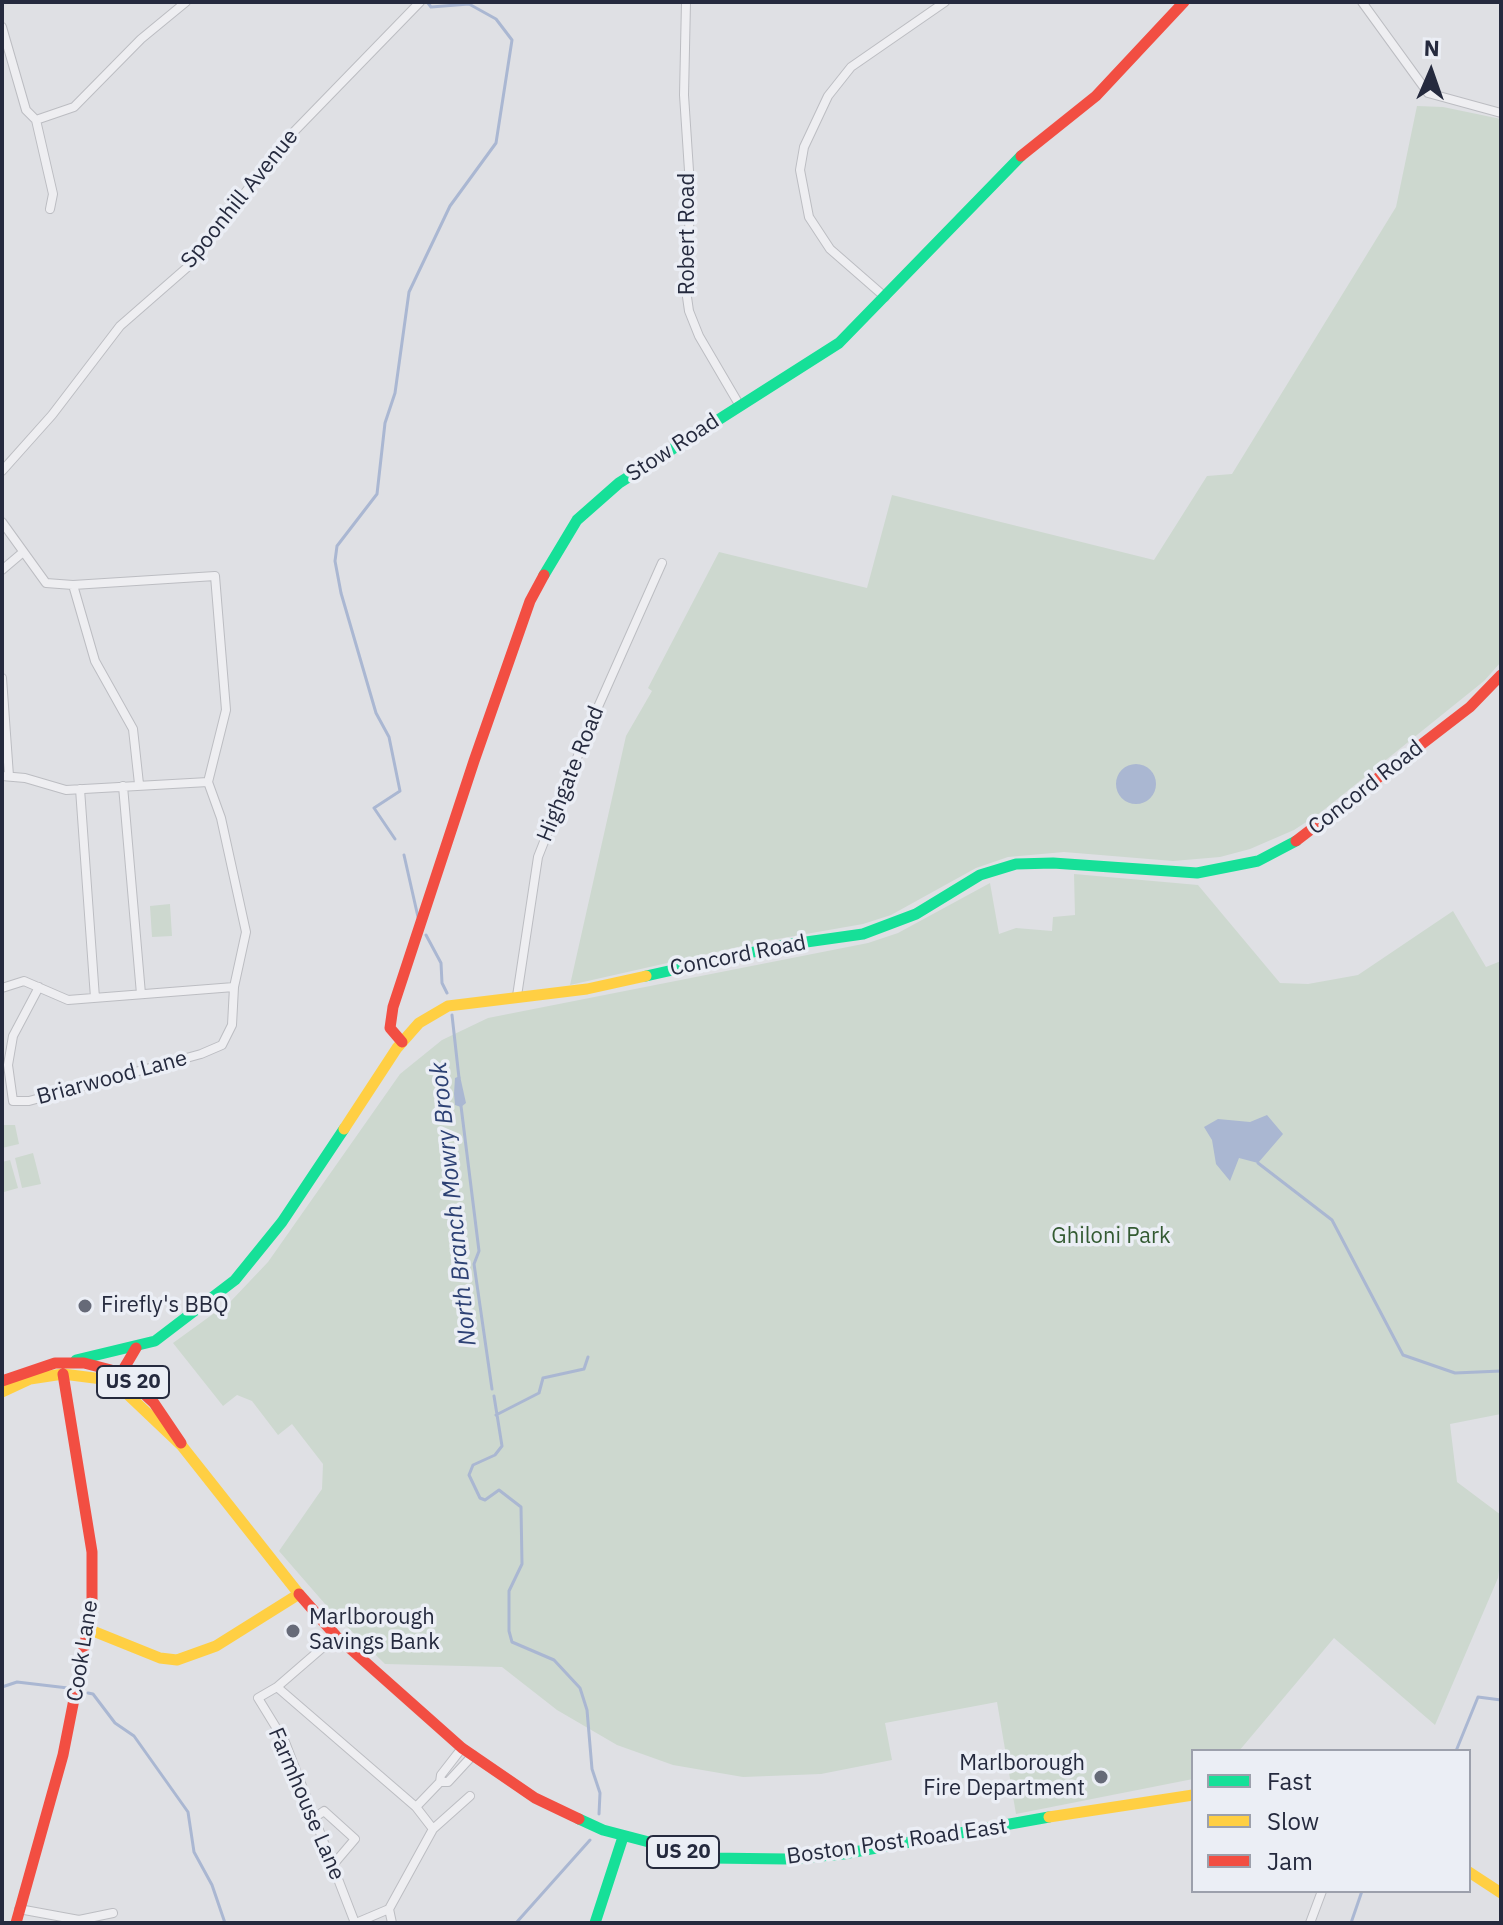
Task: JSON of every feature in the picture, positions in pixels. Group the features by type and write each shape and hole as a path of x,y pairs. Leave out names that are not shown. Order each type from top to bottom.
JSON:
{"main road":[{"name":"Stow Road","path":"402,1042 390,1028 393,1007 523,618 546,567 577,520 597,500 824,355 885,297 1007,167 1096,96 1184,2"},
{"name":"Concord Road","path":"55,1363 136,1348 176,1327 221,1293 249,1265 282,1222 402,1042 419,1023 448,1006 587,989 785,945 863,934 916,914 980,875 1016,864 1053,863 1197,873 1258,861 1308,835 1470,707 1501,675"},
{"path":"111,1376 136,1348"},
{"path":"111,1376 120,1352"},
{"name":"Boston Post Road East","path":"55,1363 84,1363 111,1376 138,1401 182,1446 336,1636 462,1748 551,1807 623,1837 710,1858 806,1858 880,1849 1121,1804 1191,1795"},
{"name":"US 20","path":"2,1381 55,1363"},
{"name":"US 20","path":"2,1392 30,1379 63,1374 111,1376"},
{"name":"Cook Lane","path":"16,1923 61,1765 93,1605 92,1552 63,1374"},
{"path":"88,1629 160,1658 177,1660 216,1646 299,1594"},
{"path":"595,1923 623,1837"},
{"path":"1471,1873 1501,1893"}],"street":[{"path":"36,120 74,107 141,39 186,2"},
{"name":"Spoonhill Avenue","path":"2,471 52,415 120,326 191,264 282,144 420,2"},
{"name":"Robert Road","path":"686,2 684,95 691,201 685,251 686,292 699,336 740,406"},
{"path":"885,297 830,249 809,217 800,170 804,147 828,96 851,67 945,2"},
{"path":"1362,2 1428,93 1501,113"},
{"path":"2,27 26,110 36,120 53,194 50,209"},
{"path":"2,522 46,583 73,585 215,576 226,710 208,782 80,789 4,777 2,678"},
{"path":"2,570 22,553"},
{"name":"Highgate Road","path":"517,996 538,857 590,725 662,563"},
{"path":"73,585 95,661 133,729 139,784"},
{"name":"Briarwood Lane","path":"39,987 13,1036 8,1065 13,1101 29,1101 201,1054 222,1045 232,1025 234,987 246,932 221,818 208,782"},
{"path":"123,786 141,994"},
{"path":"80,789 95,998"},
{"path":"2,988 24,981 68,1000 234,987"},
{"path":"277,1687 336,1636"},
{"name":"Farmhouse Lane","path":"356,1923 285,1742 258,1698 277,1687 416,1807 433,1829"},
{"path":"416,1807 440,1782 441,1775 462,1748"},
{"path":"440,1782 448,1782 473,1755"},
{"path":"356,1923 389,1909 433,1829 470,1796"},
{"path":"314,1818 324,1811 355,1839 332,1866"},
{"path":"1310,1923 1321,1893"},
{"path":"19,1909 79,1920 113,1913"},
{"path":"389,1909 392,1923"}],"green space":[{"path":"1417,106 1443,107 1501,119 1501,662 1484,681 1320,813 1294,830 1250,849 1220,857 1173,861 1064,852 1008,857 976,868 891,915 863,924 760,942 570,985 626,736 652,691 648,688 719,552 867,588 892,495 1154,560 1207,476 1232,474 1396,207"},
{"name":"Ghiloni Park","path":"1074,874 1198,885 1280,983 1308,984 1358,975 1453,911 1486,967 1501,961 1501,1414 1450,1424 1457,1482 1501,1515 1501,1553 1498,1578 1435,1725 1334,1638 1241,1749 1191,1749 1191,1779 1016,1814 997,1702 885,1723 892,1760 821,1774 743,1777 673,1765 617,1745 557,1710 502,1667 385,1664 332,1612 279,1551 322,1489 323,1464 292,1424 278,1435 252,1401 237,1395 223,1406 173,1343 231,1301 268,1262 400,1074 442,1040 488,1018 868,943 898,933 990,883 999,934 1016,928 1052,931 1053,917 1075,915"},
{"path":"170,904 172,936 152,937 150,906"},
{"path":"2,1125 15,1125 19,1144 2,1148"},
{"path":"33,1153 41,1184 22,1188 15,1158"},
{"path":"10,1160 18,1188 4,1192 2,1162"}],"water":[{"path":"1136,764 1150,770 1156,784 1150,798 1136,804 1122,798 1116,784 1122,770"},
{"path":"460,1076 466,1103 461,1107 455,1105 454,1094 455,1078"},
{"path":"1267,1115 1283,1134 1258,1163 1239,1158 1230,1181 1216,1164 1212,1140 1204,1127 1218,1119 1250,1122"}],"waterway":[{"name":"North Branch Mowry Brook","path":"395,839 374,808 400,791 389,737 376,713 341,593 335,561 337,546 377,494 385,423 395,393 409,292 450,206 496,143 512,40 496,19 469,4 431,7 428,3"},
{"name":"North Branch Mowry Brook","path":"404,855 418,917"},
{"name":"North Branch Mowry Brook","path":"426,935 441,963 442,983 447,993"},
{"name":"North Branch Mowry Brook","path":"452,1015 459,1078"},
{"name":"North Branch Mowry Brook","path":"461,1106 479,1251 474,1264 492,1389"},
{"path":"1258,1163 1332,1220 1403,1355 1455,1373 1501,1371"},
{"path":"496,1415 539,1393 543,1378 584,1369 588,1357"},
{"name":"North Branch Mowry Brook","path":"494,1396 502,1446 495,1455 473,1465 469,1475 480,1498 485,1500 499,1490 521,1507 522,1564 509,1591 509,1631 512,1642 554,1660 580,1688 587,1710 592,1769 600,1793 599,1814"},
{"path":"2,1687 17,1682 68,1688"},
{"path":"88,1693 93,1694 115,1723 134,1736 188,1812 194,1852 212,1885 225,1923"},
{"path":"1457,1749 1478,1697 1501,1700"},
{"name":"North Branch Mowry Brook","path":"516,1923 590,1840"},
{"path":"1351,1923 1361,1893"}],"traffic: fast":[{"path":"544,575 577,520 619,483 839,343 1021,156"},
{"path":"646,976 785,945 863,934 916,914 980,875 1016,864 1053,863 1197,873 1258,861 1296,841"},
{"path":"76,1360 155,1341 235,1280 282,1222 344,1129"},
{"path":"579,1819 603,1830 710,1858 787,1859 843,1854 1049,1817"},
{"path":"595,1923 623,1837"}],"traffic: slow":[{"path":"344,1129 397,1048 419,1023 448,1006 587,989 646,976"},
{"path":"2,1392 30,1379 63,1374 102,1379 123,1390 182,1446 299,1594"},
{"path":"88,1629 160,1658 177,1660 216,1646 299,1594"},
{"path":"1049,1817 1191,1795"},
{"path":"1471,1873 1501,1893"}],"traffic: jam":[{"path":"1021,156 1096,96 1184,2"},
{"path":"402,1042 390,1028 393,1007 474,761 530,601 544,575"},
{"path":"1296,841 1470,707 1501,675"},
{"path":"110,1376 123,1370 136,1348"},
{"path":"2,1381 55,1363 84,1363 111,1370 126,1377 154,1403 181,1443"},
{"path":"16,1923 63,1755 92,1608 92,1552 63,1374"},
{"path":"299,1594 336,1636"},
{"path":"336,1636 462,1748 535,1798 579,1819"}],"place":[{"name":"Firefly's BBQ","path":"85,1306"},
{"name":"Marlborough Savings Bank","path":"293,1631"},
{"name":"Marlborough Fire Department","path":"1101,1777"}]}
